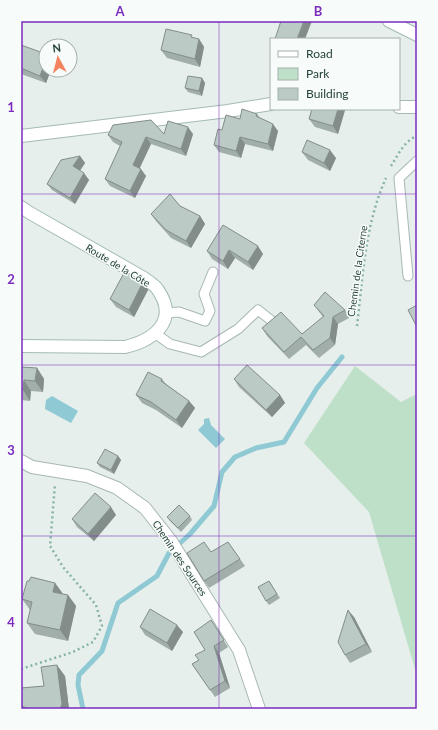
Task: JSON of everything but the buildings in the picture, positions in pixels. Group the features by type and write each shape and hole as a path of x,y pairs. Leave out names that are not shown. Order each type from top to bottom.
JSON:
{"street":[{"path":"389,21 417,35"},
{"path":"21,136 270,104"},
{"path":"400,107 417,107"},
{"name":"Route de la Côte","path":"21,206 30,213 144,278 158,289 164,303 165,313"},
{"path":"21,346 125,347 140,343 156,334 163,323 165,313"},
{"name":"Chemin des Sources","path":"21,461 32,467 87,476 118,488 145,508 171,541 239,650 259,709"}],"lane":[{"path":"408,276 399,178 417,161"},
{"path":"165,313 178,312 205,321 210,310 204,294 213,272"},
{"path":"156,334 170,344 202,352 238,329 258,310 272,321"}],"path":[{"path":"390,168 401,148 412,138 417,136"},
{"name":"Chemin de la Citerne","path":"357,326 367,240 377,198 388,174"},
{"path":"21,669 73,652 93,642 102,626 96,605 63,566 50,546 57,470"}],"green space":[{"path":"355,366 401,402 417,394 417,676 369,512 304,443"}],"water":[{"path":"52,396 78,411 71,423 45,409 46,400"},
{"path":"209,418 211,425 225,439 216,448 198,430 204,424 204,419"}],"waterway":[{"path":"83,709 78,685 79,675 102,651 118,603 157,576 169,553 190,534 214,506 222,472 235,457 256,448 284,442 317,388 342,357"}]}
